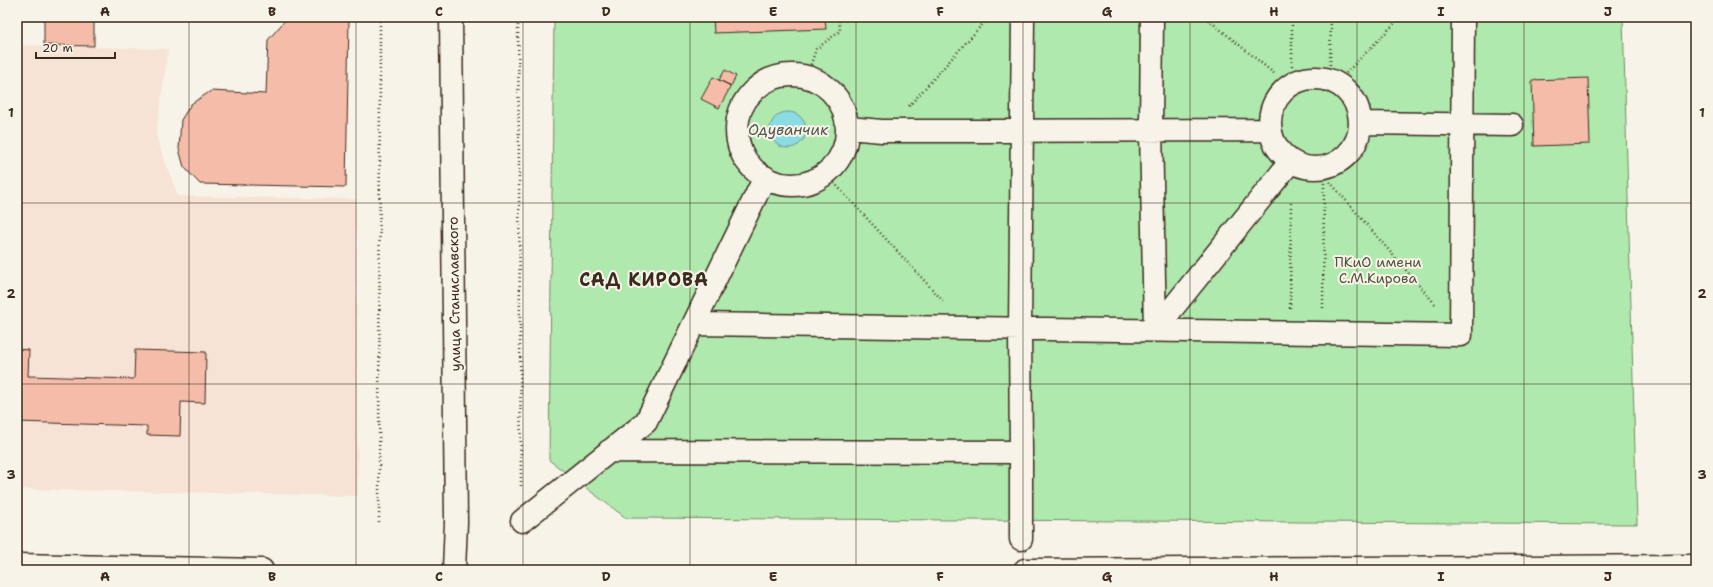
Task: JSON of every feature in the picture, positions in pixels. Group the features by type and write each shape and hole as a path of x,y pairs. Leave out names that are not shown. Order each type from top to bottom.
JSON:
{"street":[{"name":"улица Станиславского","path":"451,17 456,522 454,570"},
{"path":"1021,539 1020,329 1023,17"},
{"path":"1152,17 1151,129 1155,330"},
{"path":"695,324 1462,335 1463,17"},
{"path":"790,74 807,76 823,83 836,96 845,111 848,128 846,146 838,162 826,174 810,182 793,185 775,183 758,174 745,159 738,141 737,122 743,104 755,88 771,78 790,74"},
{"path":"1155,330 1291,170 1296,164 1310,168 1327,177 1340,161 1351,151 1358,138 1361,123 1358,108 1351,95 1336,76 1287,78 1271,115 1270,130 1275,144 1284,156 1291,170"},
{"path":"1361,123 1512,125"},
{"path":"848,128 887,130 1270,130"},
{"path":"522,521 646,422 695,324 764,177"},
{"path":"609,452 1021,452"},
{"path":"17,565 262,570"},
{"path":"1025,570 1495,569 1696,566"}],"path":[{"path":"379,522 380,17"},
{"path":"518,17 522,521"},
{"path":"807,76 816,48 840,31 839,17"},
{"path":"887,130 989,17"},
{"path":"1205,17 1287,78"},
{"path":"1287,78 1292,17"},
{"path":"1331,17 1336,76"},
{"path":"1336,76 1401,17"},
{"path":"1290,332 1291,170"},
{"path":"826,174 968,327"},
{"path":"1323,333 1327,177"},
{"path":"1327,177 1462,335"}],"shaded area":[{"path":"17,45 168,49 156,136 178,196 356,199 358,496 17,489"}],"green space":[{"name":"ПКиО имени С.М.Кирова","path":"554,17 1623,17 1637,524 626,518 549,460"}],"water":[{"name":"Одуванчик","path":"788,112 798,115 803,120 806,130 803,140 798,145 788,148 778,145 773,140 770,130 773,120 778,115"}],"building":[{"path":"44,17 94,17 94,46 44,45"},
{"path":"288,17 349,17 346,187 200,184 184,167 179,149 181,120 191,104 211,91 266,94 268,40"},
{"path":"713,17 825,17 826,29 714,33"},
{"path":"725,70 736,76 731,86 719,80"},
{"path":"713,77 731,86 719,108 701,99"},
{"path":"1588,78 1590,144 1534,146 1532,80"},
{"path":"17,349 29,350 28,376 134,379 135,350 206,352 205,403 181,402 180,436 147,435 147,426 17,422"}],"district":[{"name":"САД КИРОВА","path":"644,280"}]}
